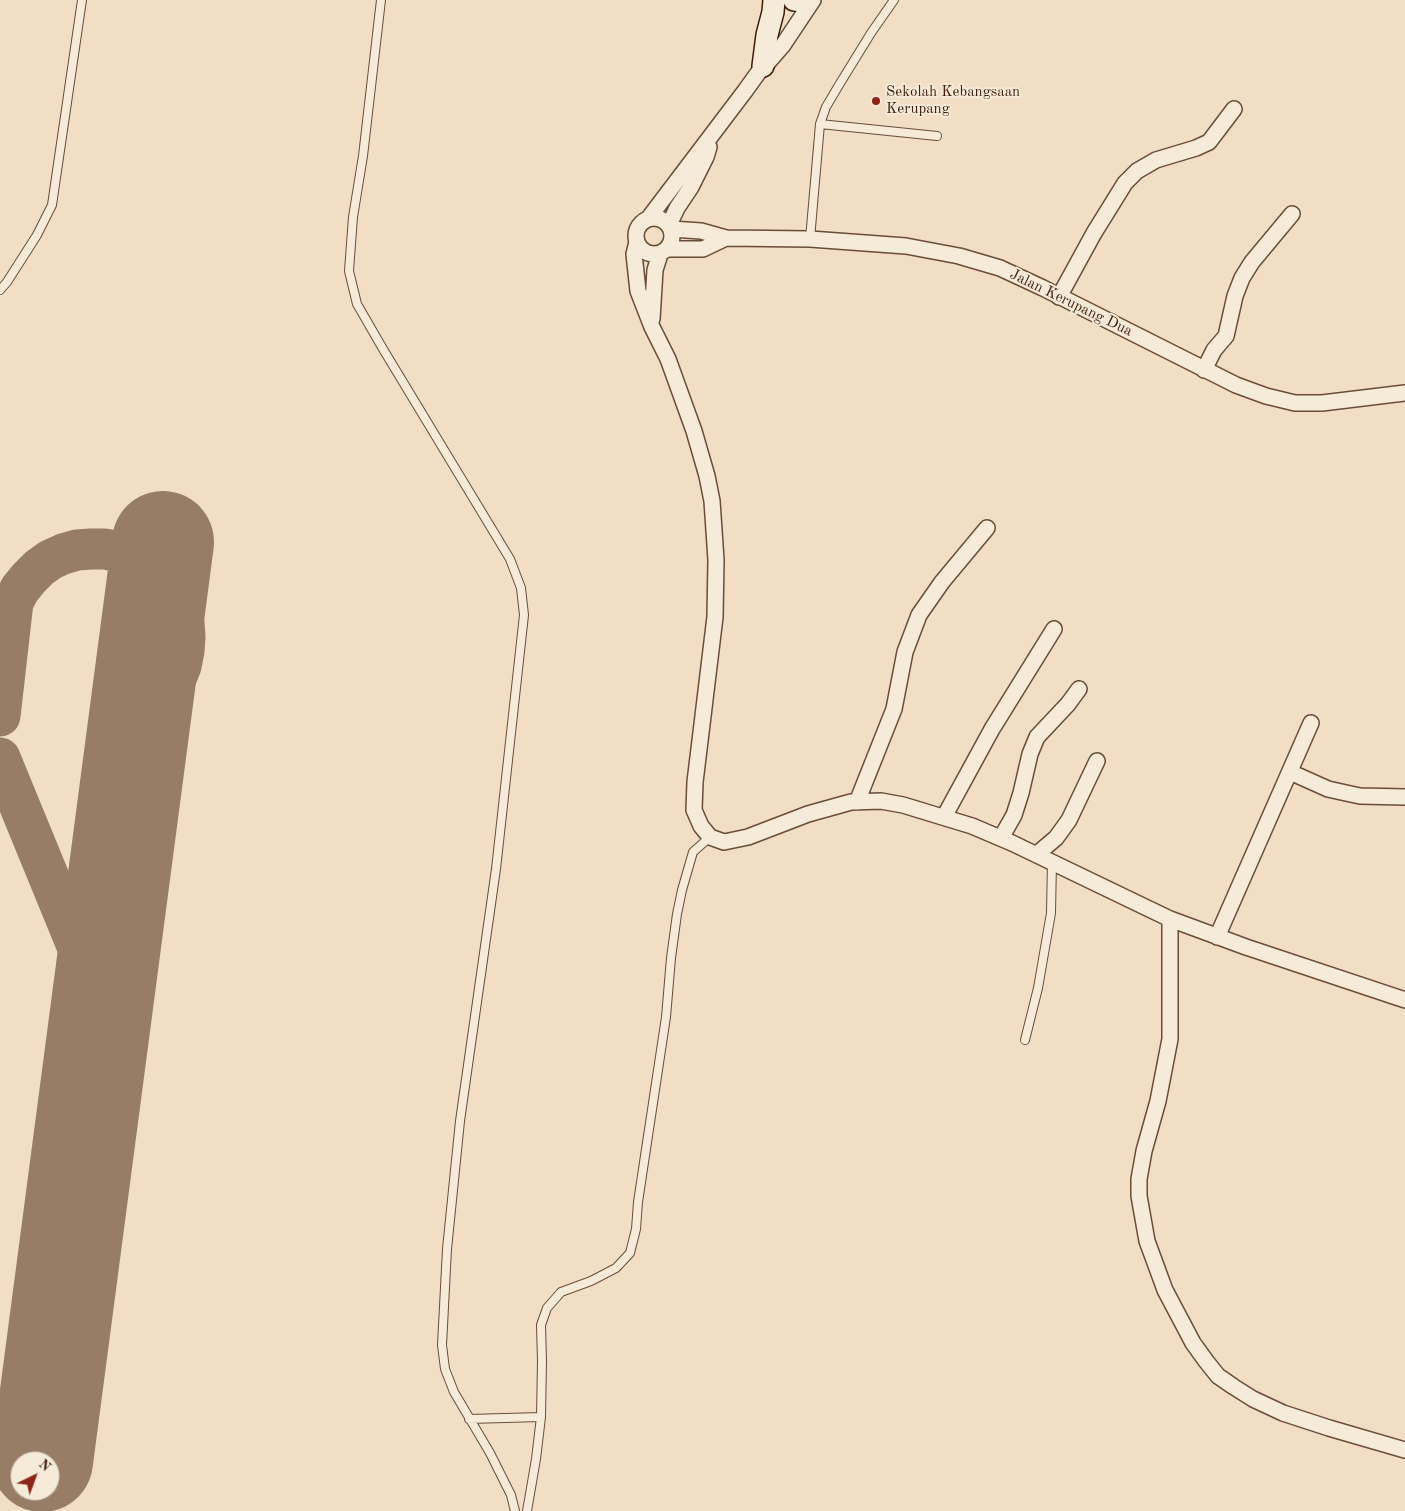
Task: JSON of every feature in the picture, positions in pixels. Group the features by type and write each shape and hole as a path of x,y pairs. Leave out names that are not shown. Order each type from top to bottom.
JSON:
{"main road":[{"path":"759,72 774,0"},
{"path":"794,0 806,0"}],"street":[{"path":"759,72 781,23 782,0"},
{"path":"813,0 784,45 759,72 637,231 634,254 638,291 652,327 668,359 694,431 712,501 716,560 715,617 695,782 694,810 700,826 710,837 724,842 748,837 808,814 857,802 881,801 903,805 944,817 1001,838 1170,919 1405,1000"},
{"path":"1059,297 1094,233 1125,182 1137,171 1156,160 1196,148 1209,142 1234,109"},
{"path":"670,227 706,157 714,131"},
{"path":"1204,370 1214,350 1226,336 1235,296 1242,278 1252,262 1292,214"},
{"path":"648,219 660,219 670,227 673,238 654,270 652,327"},
{"name":"Jalan Kerupang Dua","path":"670,227 701,231 726,238 810,239 906,246 959,256 1000,268 1236,386 1266,396 1295,403 1322,403 1405,392"},
{"name":"Jalan Kerupang Dua","path":"664,251 703,249 726,238"},
{"path":"637,242 645,252 651,254 664,251"},
{"path":"857,802 894,709 905,652 919,615 942,582 986,528"},
{"path":"944,817 992,730 1054,629"},
{"path":"1001,838 1014,815 1030,754 1037,737 1068,704 1079,689"},
{"path":"1218,937 1311,723"},
{"path":"1037,854 1056,838 1069,820 1097,761"},
{"path":"1290,772 1328,789 1346,793 1360,796 1405,797"},
{"path":"1170,919 1170,1039 1139,1179 1147,1241 1165,1290 1206,1361 1218,1376 1234,1387 1252,1399 1283,1413 1405,1450"}],"lane":[{"path":"0,290 37,235 52,204 82,0"},
{"path":"381,0 363,156 353,217 349,270 357,304 510,559 520,588 524,615 496,869 460,1121 447,1249 442,1345 445,1369 454,1392 490,1453 511,1495 515,1511"},
{"path":"810,239 820,124 826,107 839,85 894,0"},
{"path":"820,124 937,136"},
{"path":"527,1511 541,1417 541,1325 547,1308 561,1292 616,1268 630,1252 636,1229 638,1202 666,1017 677,914 693,852 710,837"},
{"path":"1025,1040 1038,988 1051,913 1052,862"},
{"path":"469,1419 541,1417"}],"taxiway":[{"path":"0,716 13,602 20,589 39,568 63,554 91,549 119,552 133,557 157,573 174,596 184,623 185,637 181,666 167,694 143,721 138,734 136,756"},
{"path":"0,758 89,975 100,1027"}],"runway":[{"path":"43,1451 163,542"}],"place":[{"name":"Sekolah Kebangsaan Kerupang","path":"876,101"}]}
